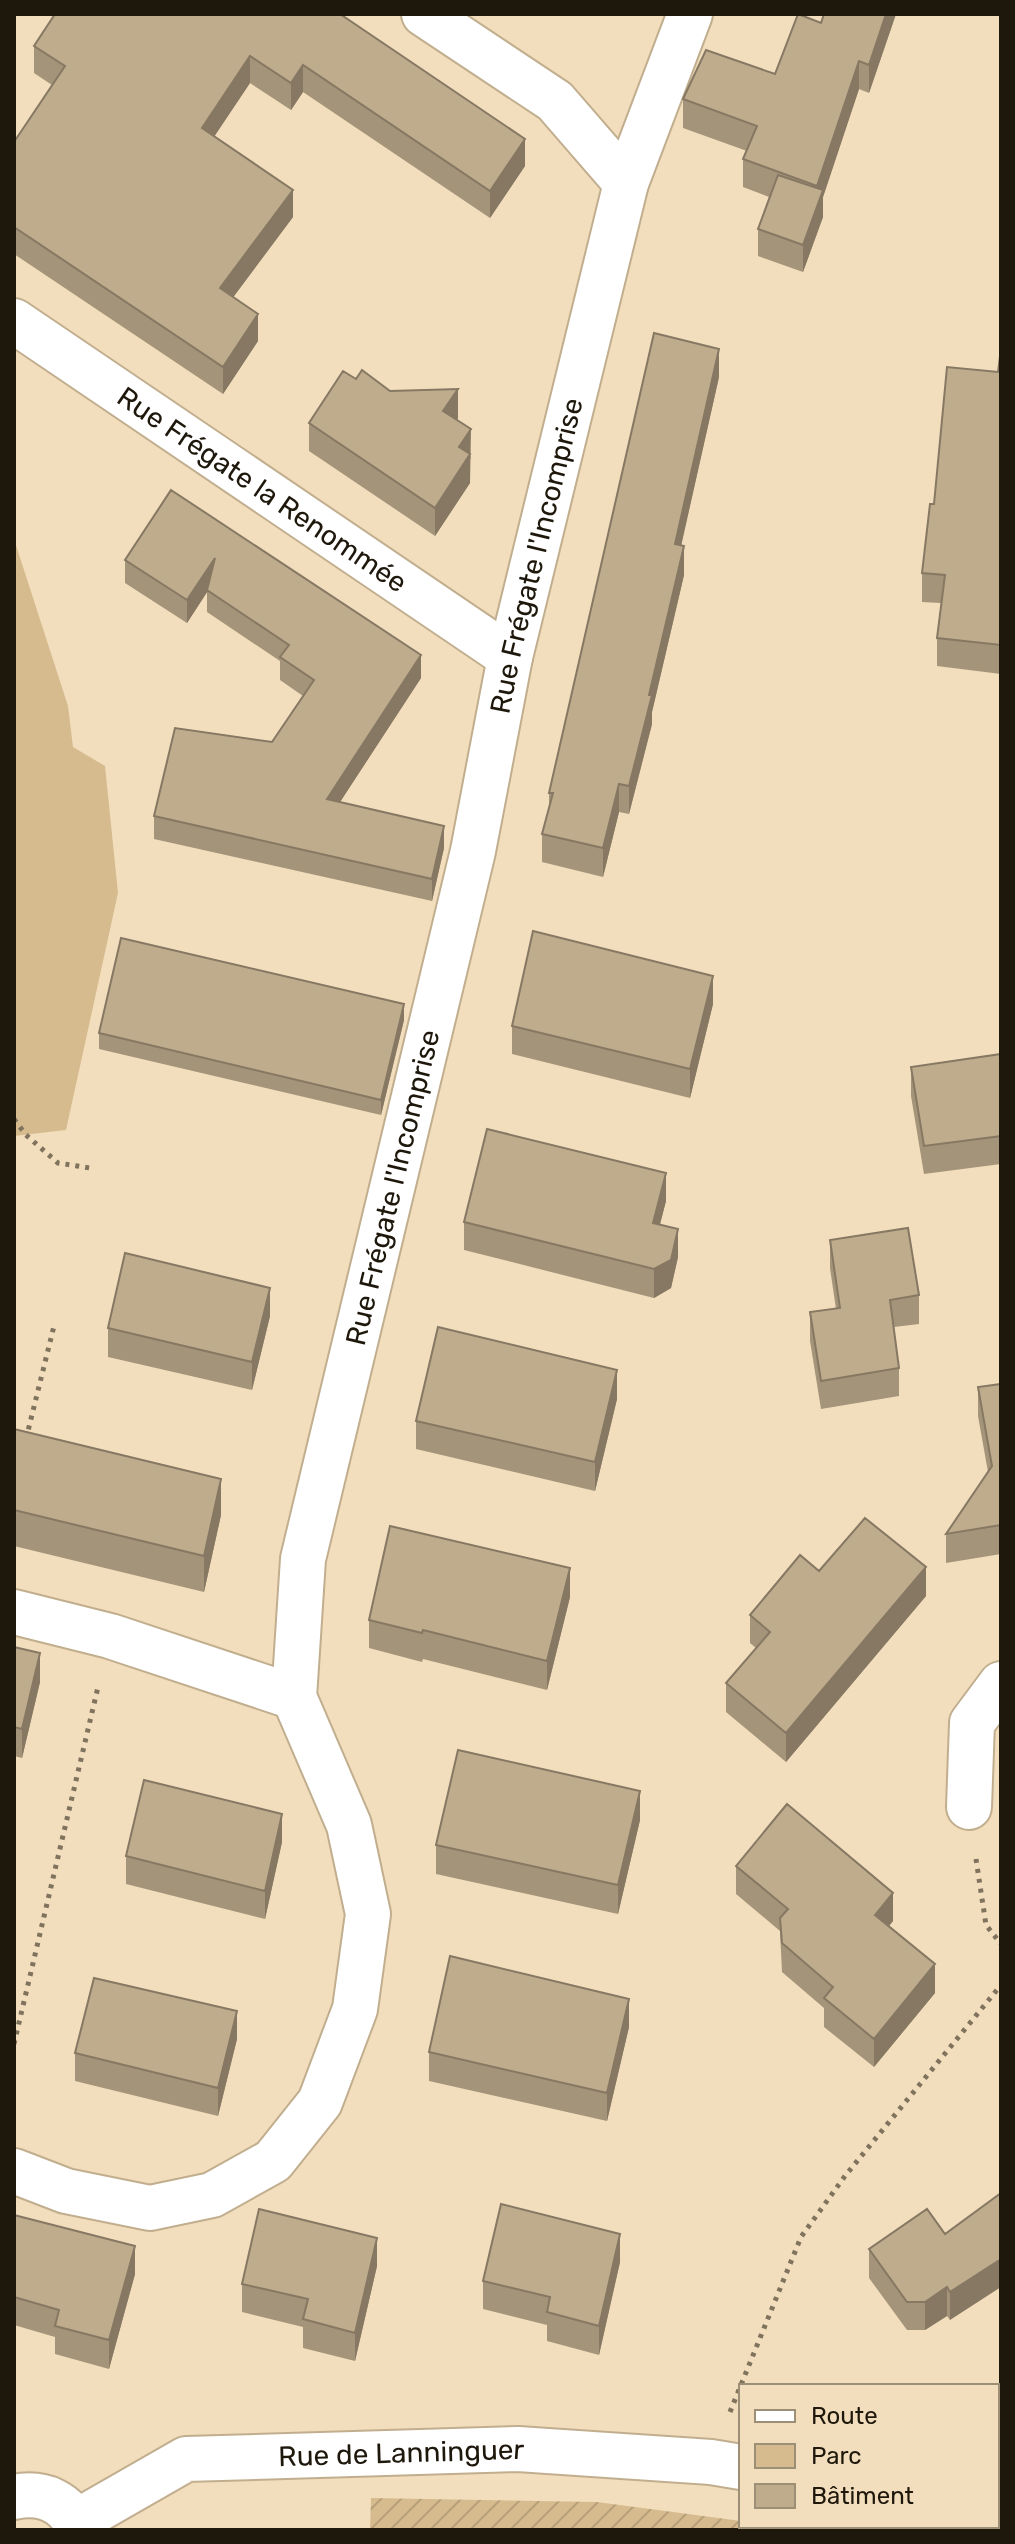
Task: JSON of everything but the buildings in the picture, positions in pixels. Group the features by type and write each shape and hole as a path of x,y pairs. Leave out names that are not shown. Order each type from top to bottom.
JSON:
{"street":[{"path":"424,14 555,101 626,183"},
{"name":"Rue Frégate l'Incomprise","path":"14,2171 66,2191 150,2208 212,2195 273,2161 320,2102 355,2009 368,1914 349,1825 294,1697 303,1559 473,851 510,657 626,183 690,14"},
{"name":"Rue Frégate la Renommée","path":"14,321 510,657"},
{"path":"14,1612 110,1636 294,1697"},
{"path":"969,1807 972,1723 1001,1684"},
{"name":"Rue de Lanninguer","path":"77,2526 186,2459 518,2449 726,2465"},
{"path":"14,2497 43,2496 67,2510 77,2526"}],"path":[{"path":"14,1119 26,1135 58,1163 90,1168"},
{"path":"25,1443 54,1326"},
{"path":"14,2044 110,1636"},
{"path":"969,1807 986,1925 1001,1944"},
{"path":"740,2384 801,2237 845,2176 1001,1985"},
{"path":"726,2465 739,2388"}],"green space":[{"path":"14,539 68,706 73,747 105,766 118,893 66,1130 14,1136"},
{"path":"371,2498 597,2502 739,2521 739,2528 804,2530 370,2530"}]}
